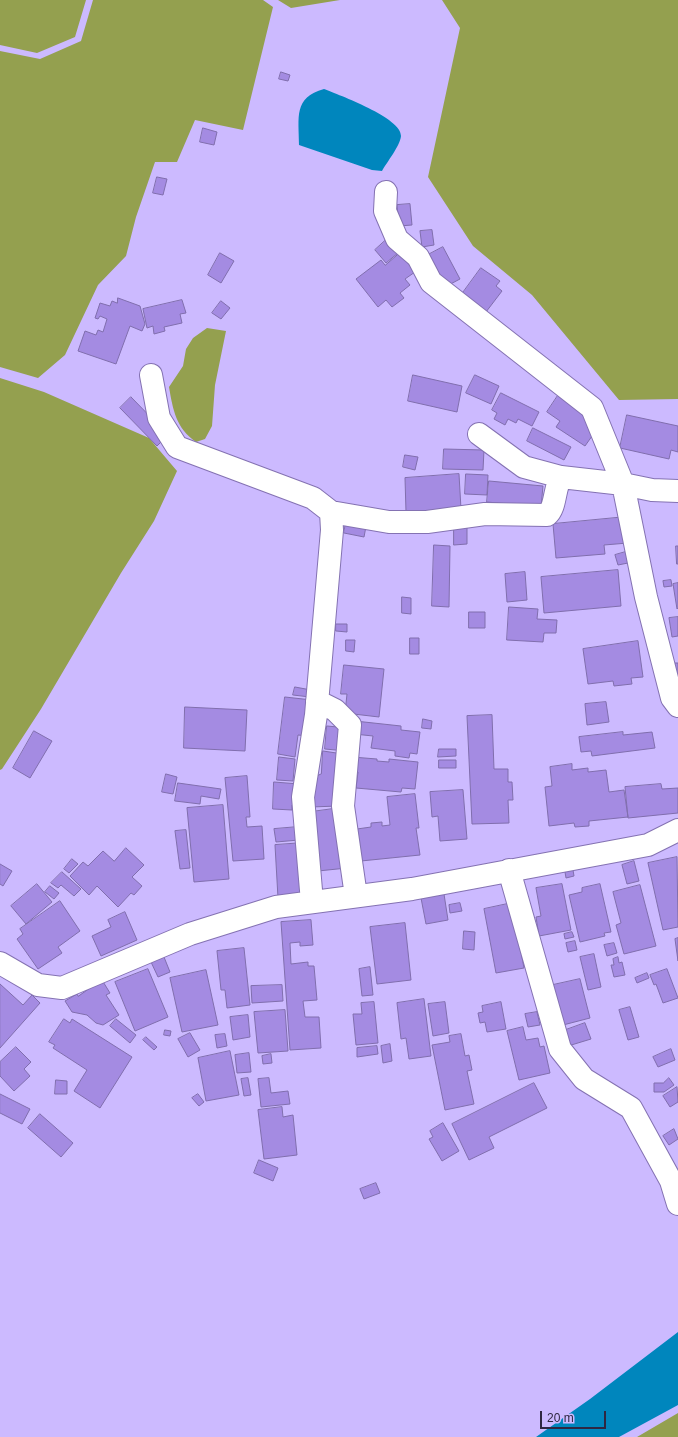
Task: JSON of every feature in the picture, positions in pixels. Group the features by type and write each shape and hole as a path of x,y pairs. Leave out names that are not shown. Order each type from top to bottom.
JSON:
{"street":[{"path":"386,192 385,211 397,239 418,257 431,282 592,408 623,484 646,597 672,698 678,706"},
{"path":"151,375 159,418 177,447 313,498 331,512 389,522 427,522 485,514 547,515 551,512 556,485 561,477"},
{"path":"479,434 524,466 561,477 623,484 652,490 678,491"},
{"path":"312,902 303,796 317,701 332,530 331,512"},
{"path":"317,701 335,710 350,725 342,806 356,896"},
{"path":"0,963 38,985 62,988 190,934 276,907 412,889 648,845 678,830"},
{"path":"509,870 560,1049 584,1078 631,1108 670,1181 678,1204"}],"green space":[{"path":"0,0 86,0 75,37 37,53 0,45"},
{"path":"93,0 263,0 273,7 243,130 195,120 177,162 155,162 136,217 126,256 98,285 65,355 38,378 0,367 0,51 40,59 81,41"},
{"path":"278,0 340,0 291,8"},
{"path":"442,0 678,0 678,399 619,400 532,295 473,246 428,177 460,28"},
{"path":"207,328 226,331 215,385 212,426 205,439 196,442 184,431 176,418 169,387 183,366 186,349 193,338"},
{"path":"0,378 44,392 149,438 177,471 154,521 121,573 41,709 0,770"},
{"path":"678,1413 678,1437 637,1437"}],"water":[{"path":"324,89 368,108 392,122 399,129 401,136 400,140 382,171 372,170 299,145 299,117 302,103 314,93"},
{"path":"678,1332 678,1405 619,1437 536,1437 590,1399"}],"building":[{"path":"281,72 290,75 288,81 279,79"},
{"path":"203,128 217,132 214,145 200,142"},
{"path":"157,177 167,179 163,195 153,193"},
{"path":"410,204 412,225 399,226 397,205"},
{"path":"432,230 434,245 422,247 420,231"},
{"path":"386,240 398,253 386,263 375,250"},
{"path":"443,247 460,279 443,288 426,256"},
{"path":"220,253 234,261 221,283 208,275"},
{"path":"400,253 415,272 405,279 410,285 400,293 404,298 392,307 386,300 378,307 356,279 381,260 385,265"},
{"path":"481,268 500,281 496,286 502,291 486,312 462,294"},
{"path":"118,298 140,306 145,324 142,331 130,326 116,364 78,351 85,331 96,335 98,330 103,332 107,319 100,316 98,319 95,318 100,303 110,306 112,301 117,303"},
{"path":"182,300 186,313 180,314 182,323 164,327 165,331 154,334 153,326 147,328 143,309"},
{"path":"221,301 230,308 221,319 212,313"},
{"path":"413,375 462,386 457,412 408,401"},
{"path":"475,375 499,386 491,404 466,393"},
{"path":"501,393 539,412 532,426 518,419 516,423 508,419 505,425 494,419 497,413 492,410"},
{"path":"559,394 593,416 597,429 585,446 556,427 560,421 547,412"},
{"path":"131,397 168,435 157,446 120,408"},
{"path":"627,415 678,426 678,452 671,450 669,459 620,448"},
{"path":"533,428 571,447 564,460 527,441"},
{"path":"444,449 484,450 483,470 443,469"},
{"path":"405,455 418,457 415,470 403,467"},
{"path":"459,474 461,509 406,512 405,478"},
{"path":"466,474 488,475 487,495 465,494"},
{"path":"489,481 543,486 541,507 487,502"},
{"path":"347,517 367,521 364,537 344,533"},
{"path":"626,517 628,543 604,545 605,554 556,558 553,524"},
{"path":"454,525 467,525 467,544 454,545"},
{"path":"434,545 450,546 449,607 432,606"},
{"path":"676,546 678,546 678,564 677,564"},
{"path":"629,551 633,562 618,565 615,555"},
{"path":"618,570 621,606 544,613 541,577"},
{"path":"525,572 527,600 507,602 505,574"},
{"path":"671,580 672,586 664,587 663,581"},
{"path":"678,583 678,608 677,609 673,584"},
{"path":"402,597 411,598 411,614 402,613"},
{"path":"509,607 538,609 537,619 557,620 556,633 544,633 543,642 507,640"},
{"path":"469,612 485,612 485,628 469,628"},
{"path":"678,617 678,636 672,637 669,618"},
{"path":"336,624 347,624 347,632 336,631"},
{"path":"410,638 419,638 419,654 410,654"},
{"path":"346,640 355,640 354,652 346,651"},
{"path":"638,641 643,677 631,678 632,684 614,686 613,681 588,684 583,649"},
{"path":"673,663 678,663 678,684"},
{"path":"344,665 384,669 379,717 345,713 347,694 341,694"},
{"path":"295,687 311,690 310,697 293,695"},
{"path":"285,697 312,700 308,736 298,735 295,757 278,754"},
{"path":"606,702 609,722 587,725 585,704"},
{"path":"185,707 247,710 245,751 184,748"},
{"path":"492,715 494,769 508,769 508,782 512,782 513,800 508,800 509,823 472,824 467,716"},
{"path":"423,719 432,721 431,729 422,728"},
{"path":"355,721 401,726 401,730 420,732 417,754 410,753 409,758 395,756 395,751 371,748 373,736 354,734"},
{"path":"327,726 348,728 346,751 325,749"},
{"path":"34,731 52,741 30,778 13,768"},
{"path":"623,732 623,735 652,732 655,748 592,756 591,751 581,752 579,737"},
{"path":"439,749 456,749 456,756 438,757"},
{"path":"323,751 343,754 338,806 311,807 312,778 321,774"},
{"path":"279,757 295,759 293,781 277,780"},
{"path":"352,757 377,759 377,761 389,762 389,759 418,762 415,789 402,788 401,792 356,788 358,772 351,772"},
{"path":"439,760 456,760 456,768 439,768"},
{"path":"572,764 572,770 588,768 588,772 606,770 609,792 624,790 628,817 589,821 589,826 575,827 574,823 549,826 545,787 552,786 550,767"},
{"path":"166,774 177,777 173,794 162,792"},
{"path":"247,776 250,817 246,817 247,827 262,826 264,859 233,861 225,778"},
{"path":"274,782 299,784 298,805 292,805 292,810 273,809"},
{"path":"178,783 221,789 219,799 201,796 200,804 175,801"},
{"path":"661,784 662,789 678,788 678,813 628,818 625,787"},
{"path":"463,790 467,839 440,841 438,816 432,817 430,792"},
{"path":"415,794 419,828 416,828 420,855 361,861 357,829 371,827 371,823 382,822 382,826 390,825 387,797"},
{"path":"223,805 229,879 194,882 187,808"},
{"path":"340,808 347,868 318,871 311,812"},
{"path":"298,827 299,840 276,842 274,829"},
{"path":"186,830 190,868 180,869 175,831"},
{"path":"303,843 308,896 278,898 275,845"},
{"path":"126,848 144,865 132,877 142,886 134,895 131,893 118,907 97,886 89,895 70,876 83,862 88,866 103,851 114,861"},
{"path":"677,857 678,927 663,930 648,863"},
{"path":"72,859 78,864 69,873 64,869"},
{"path":"634,861 639,881 627,884 622,865"},
{"path":"0,864 12,871 3,886 0,884"},
{"path":"573,870 574,876 566,878 565,872"},
{"path":"62,872 81,889 74,896 61,885 58,888 51,883"},
{"path":"37,884 52,902 26,924 11,906"},
{"path":"562,884 571,930 539,936 536,917 541,916 536,888"},
{"path":"600,884 611,932 604,933 605,936 580,942 569,895 582,892 582,888"},
{"path":"640,885 656,946 624,954 616,925 621,923 613,892"},
{"path":"50,886 59,893 54,899 45,892"},
{"path":"444,894 448,920 426,924 421,898"},
{"path":"60,901 80,931 58,947 62,953 38,969 17,939 23,934 20,929"},
{"path":"460,903 462,911 450,913 449,905"},
{"path":"512,903 524,968 496,973 484,909"},
{"path":"125,912 137,940 101,956 92,936 111,927 108,920"},
{"path":"311,920 313,945 300,946 300,942 290,943 291,964 308,962 308,966 314,966 317,1000 303,1001 305,1017 319,1017 321,1048 290,1050 281,922"},
{"path":"405,923 411,980 377,984 370,927"},
{"path":"464,931 475,932 474,950 463,949"},
{"path":"572,932 574,937 565,939 564,934"},
{"path":"678,938 678,961 675,939"},
{"path":"575,941 577,950 568,952 566,943"},
{"path":"614,943 617,953 607,956 604,945"},
{"path":"244,948 250,1005 227,1008 225,990 221,990 217,951"},
{"path":"594,954 601,987 588,990 580,957"},
{"path":"164,957 170,972 158,977 151,962"},
{"path":"618,957 619,963 622,962 625,975 614,977 611,965 614,965 613,959"},
{"path":"370,967 373,995 362,996 359,969"},
{"path":"148,969 168,1017 135,1031 115,982"},
{"path":"667,969 678,998 663,1003 656,984 654,985 650,975"},
{"path":"206,970 218,1025 182,1032 170,978"},
{"path":"647,973 649,978 637,983 635,978"},
{"path":"580,979 590,1018 563,1025 553,985"},
{"path":"102,980 110,993 106,995 119,1015 103,1025 96,1023 87,1015 72,1012 65,1001 77,994 78,996"},
{"path":"0,984 23,1005 32,995 40,1003 0,1048"},
{"path":"282,985 283,1001 252,1003 251,986"},
{"path":"424,999 431,1056 409,1059 406,1038 401,1039 397,1003"},
{"path":"374,1002 378,1043 356,1045 353,1014 362,1014 361,1003"},
{"path":"445,1002 449,1033 433,1036 428,1004"},
{"path":"501,1002 506,1029 487,1032 485,1022 480,1023 478,1013 483,1012 482,1006"},
{"path":"630,1007 639,1037 628,1040 619,1010"},
{"path":"285,1010 288,1051 258,1053 254,1012"},
{"path":"537,1012 540,1025 528,1027 525,1014"},
{"path":"248,1015 250,1037 233,1040 230,1017"},
{"path":"64,1019 70,1023 72,1019 132,1057 100,1108 74,1091 87,1070 53,1048 55,1045 49,1042"},
{"path":"116,1019 136,1035 130,1043 110,1026"},
{"path":"585,1023 591,1039 568,1046 563,1031"},
{"path":"523,1027 526,1040 538,1038 540,1047 544,1046 550,1073 519,1080 507,1031"},
{"path":"165,1030 171,1031 170,1036 164,1035"},
{"path":"190,1033 200,1050 188,1057 178,1039"},
{"path":"225,1034 227,1046 217,1048 215,1035"},
{"path":"461,1034 465,1056 469,1055 472,1070 467,1071 474,1104 445,1110 432,1045 450,1042 449,1036"},
{"path":"146,1037 157,1047 154,1050 143,1040"},
{"path":"390,1044 392,1061 383,1063 381,1046"},
{"path":"377,1046 378,1054 357,1057 357,1048"},
{"path":"16,1047 31,1062 24,1069 30,1076 14,1091 0,1076 0,1062"},
{"path":"671,1049 675,1060 658,1067 653,1057"},
{"path":"230,1051 239,1095 206,1101 198,1058"},
{"path":"249,1053 251,1072 237,1073 235,1055"},
{"path":"271,1054 272,1063 263,1064 262,1056"},
{"path":"248,1078 251,1095 244,1096 241,1079"},
{"path":"269,1078 271,1093 288,1091 290,1104 261,1107 258,1079"},
{"path":"669,1078 674,1085 664,1092 654,1092 654,1083 663,1083"},
{"path":"56,1080 67,1081 67,1094 55,1094"},
{"path":"534,1083 547,1108 489,1137 494,1148 469,1160 452,1124"},
{"path":"677,1087 678,1102 670,1107 663,1096"},
{"path":"0,1094 30,1109 22,1124 0,1113"},
{"path":"198,1094 204,1102 199,1106 192,1098"},
{"path":"282,1107 283,1117 293,1115 297,1155 264,1159 258,1110"},
{"path":"40,1114 73,1143 61,1157 28,1128"},
{"path":"443,1123 459,1151 442,1161 429,1139 433,1137 430,1131"},
{"path":"674,1129 678,1139 669,1145 663,1136"},
{"path":"259,1160 278,1168 273,1181 254,1173"},
{"path":"376,1183 380,1193 364,1199 360,1189"}]}
